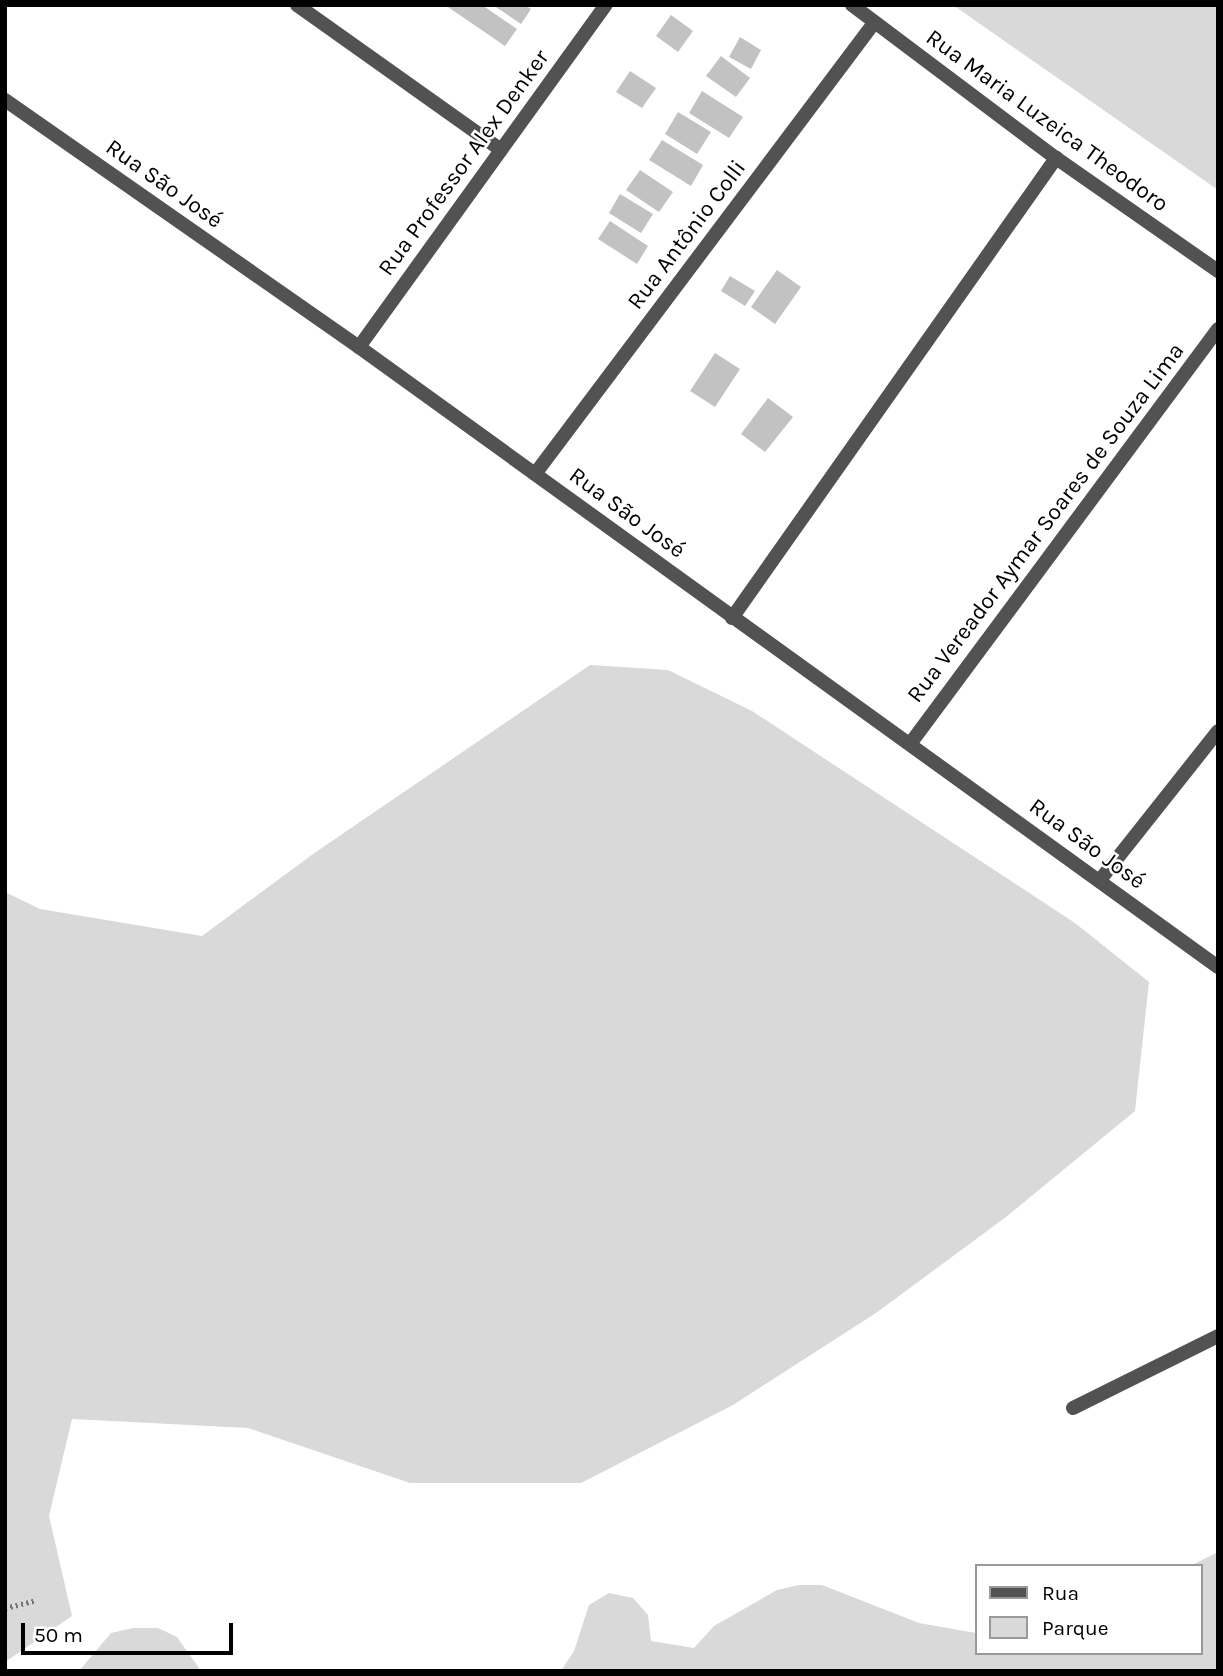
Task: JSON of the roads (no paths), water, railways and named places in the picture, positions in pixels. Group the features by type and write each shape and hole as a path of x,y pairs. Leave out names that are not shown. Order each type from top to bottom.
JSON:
{"street":[{"path":"297,5 501,150"},
{"name":"Rua Professor Alex Denker","path":"359,347 606,5"},
{"name":"Rua Maria Luzeica Theodoro","path":"852,5 1056,158 1218,271"},
{"name":"Rua Antônio Colli","path":"535,474 874,23"},
{"name":"Rua São José","path":"5,100 359,347 1218,967"},
{"path":"732,618 1056,158"},
{"name":"Rua Vereador Aymar Soares de Souza Lima","path":"910,744 1218,329"},
{"path":"1100,880 1218,730"},
{"path":"1073,1408 1218,1336"}]}
